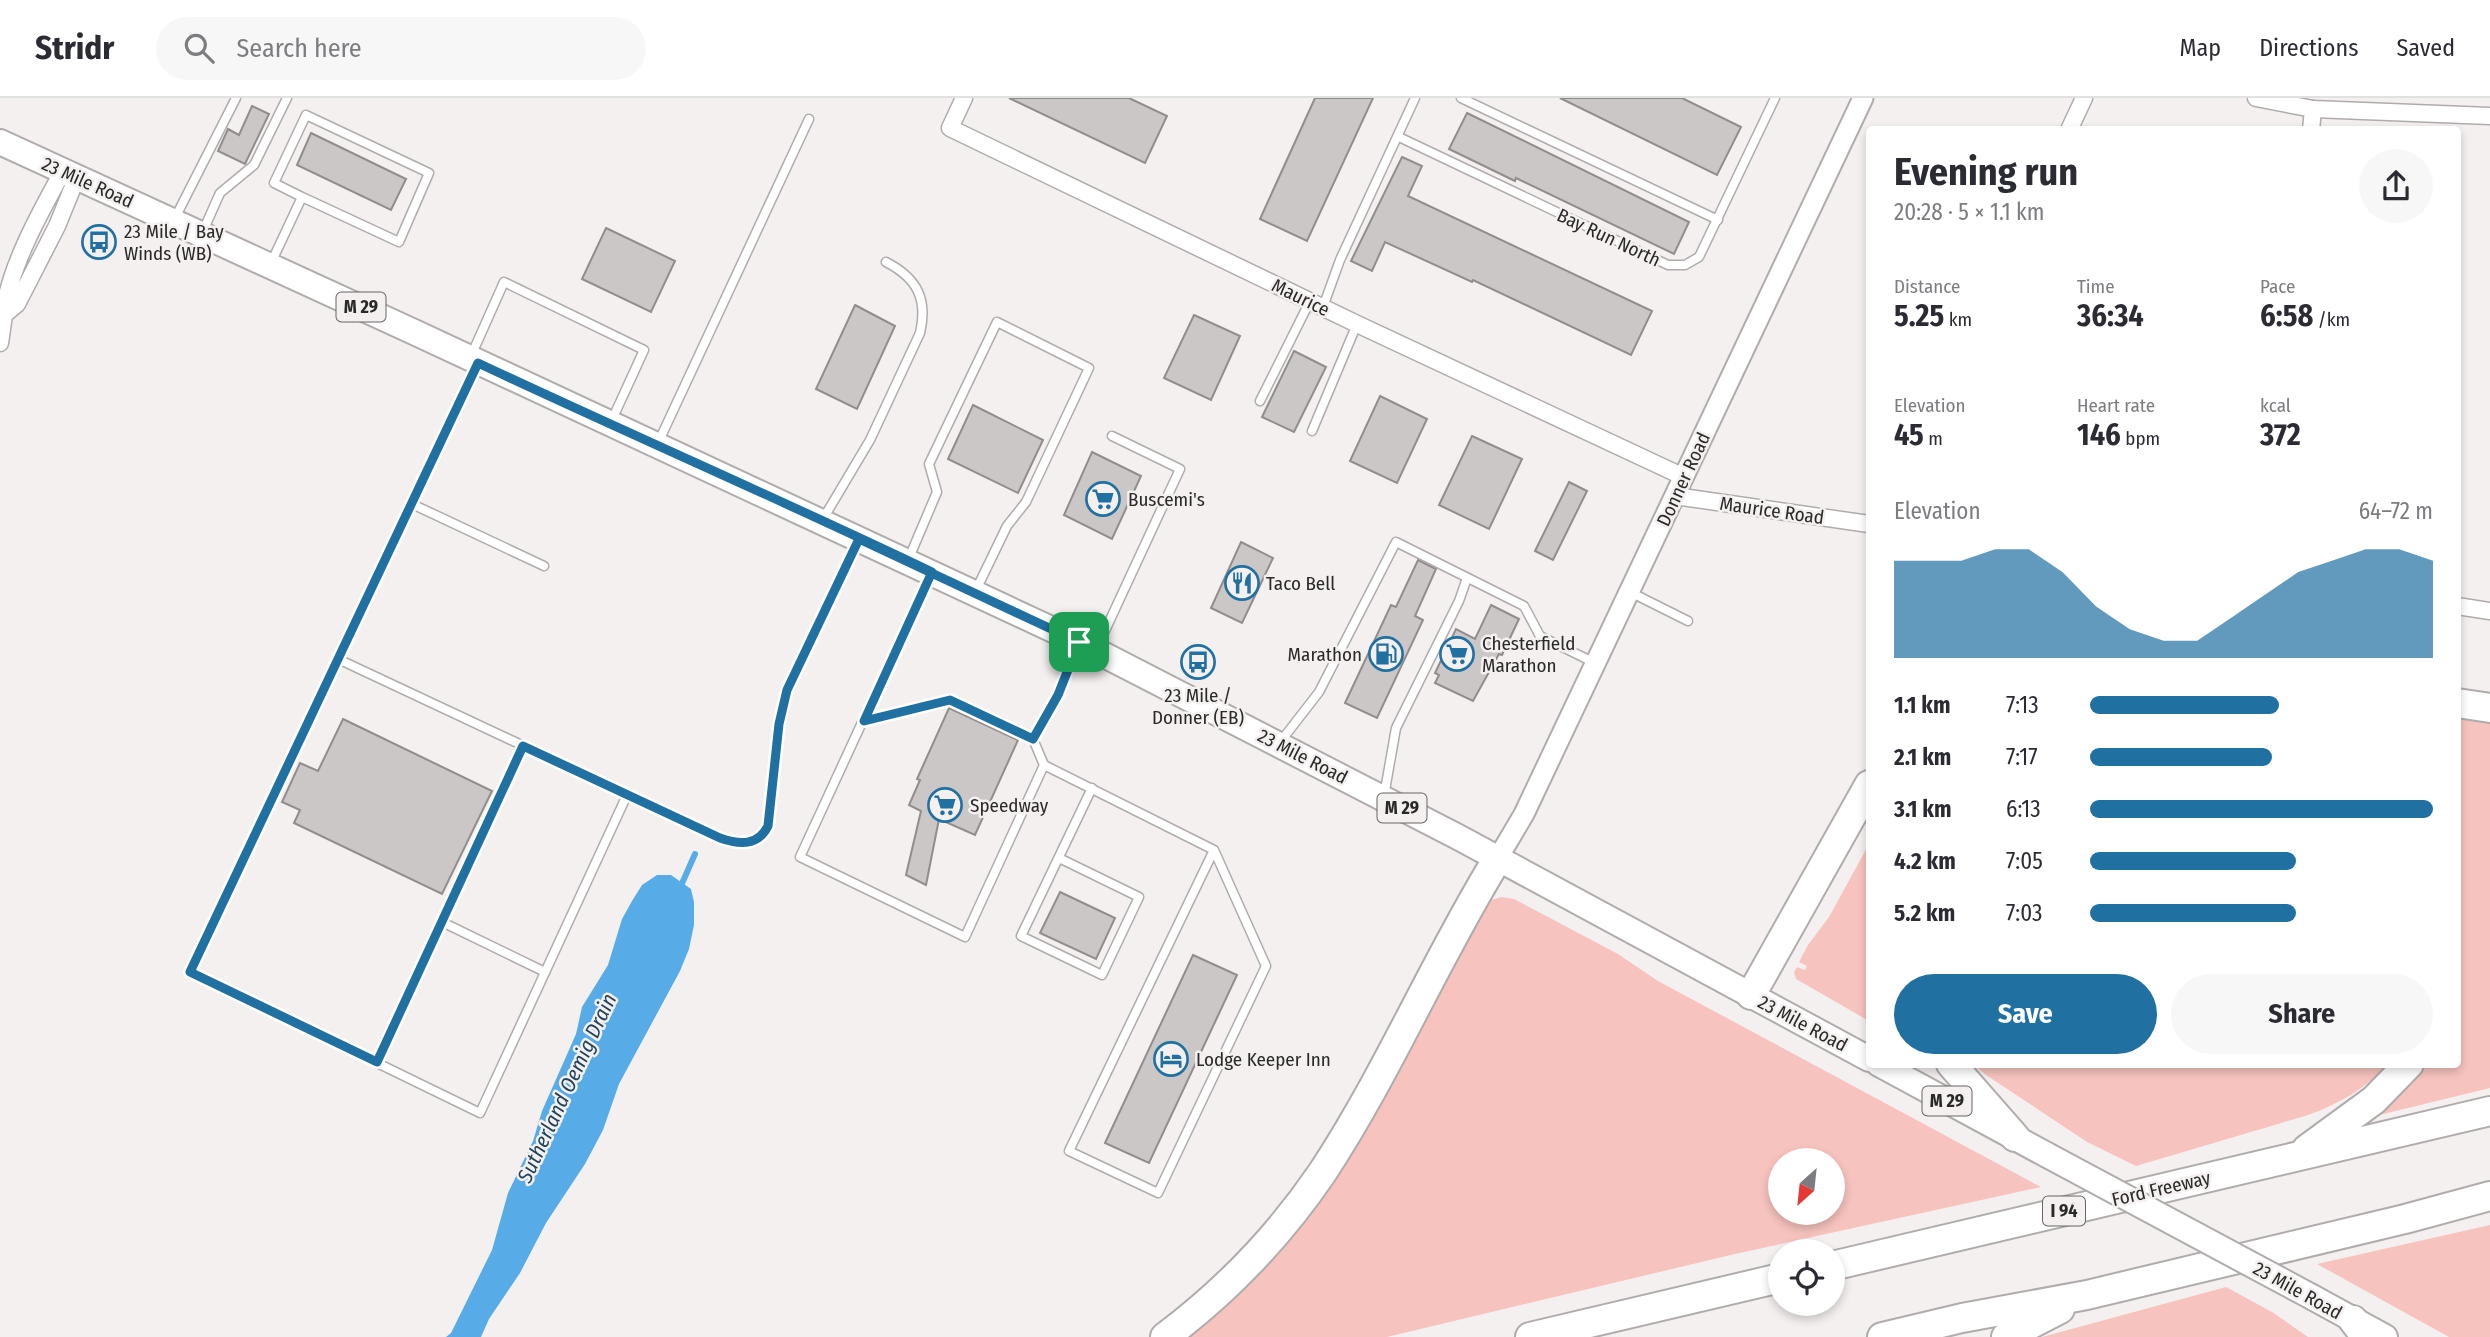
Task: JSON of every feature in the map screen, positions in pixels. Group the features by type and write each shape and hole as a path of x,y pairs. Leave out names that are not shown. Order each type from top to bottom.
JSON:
{"highway":[{"path":"2461,704 2490,708"},
{"path":"1751,995 1866,790"},
{"path":"1165,1337 1191,1317 1258,1254 1293,1213 1321,1174 1366,1098 1497,858"},
{"path":"1955,1068 2015,1137"},
{"path":"2297,1157 2374,1100 2405,1068"},
{"name":"Ford Freeway","path":"1845,1263 2490,1111"},
{"path":"1882,1337 1962,1318 2087,1295 2490,1196"},
{"path":"1530,1337 1768,1281"},
{"path":"2006,1337 2087,1295"}],"main road":[{"name":"23 Mile Road","path":"0,142 1087,646 1384,798 1866,1057"},
{"name":"23 Mile Road","path":"1886,1068 2312,1297 2360,1328 2385,1337"}],"street":[{"name":"Maurice","path":"964,98 950,128 1357,324 1684,477"},
{"name":"Donner Road","path":"1497,858 1524,814 1863,98"},
{"path":"2071,126 2084,98"},
{"path":"2256,98 2314,108 2490,116"},
{"path":"2312,126 2314,108"},
{"path":"0,343 4,315 17,304 57,226 70,174"},
{"name":"Maurice Road","path":"1675,496 1866,524"},
{"path":"2461,607 2490,611"}],"lane":[{"path":"174,221 236,98"},
{"path":"202,234 220,194 254,165 288,98"},
{"path":"1260,401 1340,260 1415,98"},
{"path":"1461,98 1717,220"},
{"name":"Bay Run North","path":"1399,137 1668,265 1685,265 1699,257 1775,98"},
{"path":"306,115 429,173 399,242 302,197 274,183 306,115"},
{"path":"657,446 809,119"},
{"path":"270,265 302,197"},
{"path":"822,521 870,440 920,333 924,318 922,300 913,283 900,270 886,262"},
{"path":"610,425 644,350 504,282 474,361 412,504 190,972 480,1112 627,795"},
{"path":"908,561 937,492 929,464 997,322 1089,368 1026,502 1007,526 975,593"},
{"path":"1312,431 1357,324"},
{"path":"1033,739 1087,646 1180,469 1112,436"},
{"path":"412,504 544,566"},
{"path":"338,659 627,795 733,842 744,844 764,834 768,826 779,724 787,690 859,539"},
{"path":"1279,744 1319,692 1396,542 1524,606 1540,636 1596,663"},
{"path":"932,572 800,857 965,937 1044,765"},
{"path":"1384,798 1395,728 1459,601 1466,578"},
{"path":"1630,592 1689,621"},
{"path":"864,721 950,700 1033,739 1044,765 1214,850 1266,966 1158,1193 1069,1151 1214,850"},
{"path":"377,1062 523,746"},
{"path":"1059,858 1139,897 1101,975 1021,936 1091,789"},
{"path":"442,922 545,972"}],"shaded area":[{"path":"2461,717 2490,721 2490,1088 2371,1117 2416,1068 2461,1068"},
{"path":"1866,849 1866,1019 1796,979 1794,972 1797,967 1805,970 1807,966 1799,962 1808,945 1829,917"},
{"path":"1502,897 1514,899 1618,954 1658,981 2041,1187 1804,1239 1768,1239 1768,1247 1387,1337 1185,1337 1235,1295 1481,906"},
{"path":"1978,1068 2385,1068 2361,1088 2319,1111 2136,1166 2087,1142"},
{"path":"2490,1225 2490,1337 2449,1337 2317,1264"},
{"path":"2226,1287 2272,1312 2308,1337 2042,1337"}],"water":[{"path":"657,875 671,875 691,889 694,925 689,949 680,971 619,1084 603,1130 585,1164 546,1223 520,1273 489,1319 481,1337 446,1337 451,1333 492,1250 508,1193 533,1141 542,1111 576,1034 582,1007 608,965 622,919 642,885"}],"building":[{"path":"1009,98 1129,98 1167,116 1145,163"},
{"path":"1315,98 1373,98 1307,241 1260,219"},
{"path":"1560,98 1682,98 1741,127 1717,175"},
{"path":"252,106 269,114 245,164 218,151 228,129 239,135"},
{"path":"1467,113 1689,222 1674,254 1449,149"},
{"path":"311,133 406,179 391,210 297,165"},
{"path":"1402,157 1422,166 1408,196 1652,311 1631,355 1473,280 1472,282 1385,242 1372,271 1351,261"},
{"path":"606,228 675,261 651,312 582,279"},
{"path":"855,305 895,326 857,409 816,389"},
{"path":"1194,315 1240,336 1211,400 1164,378"},
{"path":"1294,351 1326,367 1294,432 1262,417"},
{"path":"1380,396 1427,419 1397,483 1350,461"},
{"path":"973,405 1043,440 1018,493 948,459"},
{"path":"1472,436 1522,459 1489,529 1439,505"},
{"path":"1092,452 1141,476 1112,539 1064,515"},
{"path":"1569,482 1587,491 1553,560 1535,551"},
{"name":"Taco Bell","path":"1241,542 1273,558 1242,623 1211,608"},
{"path":"1418,560 1436,569 1415,616 1423,620 1377,718 1345,703 1391,605 1396,607"},
{"path":"1491,605 1519,619 1502,655 1499,654 1473,701 1435,683 1439,675 1435,673 1456,629 1475,639"},
{"path":"949,708 1018,740 975,835 939,819 926,885 906,875 921,811 909,805 920,780 917,779"},
{"path":"343,719 492,791 442,894 294,823 300,810 282,802 300,763 318,771"},
{"path":"1060,892 1115,918 1096,959 1040,933"},
{"name":"Lodge Keeper Inn","path":"1193,955 1237,975 1149,1163 1105,1143"}],"waterway":[{"name":"Sutherland Oemig Drain","path":"680,888 695,854"}],"place":[{"name":"23 Mile / Bay Winds (WB)","path":"99,242"},
{"name":"Buscemi's","path":"1103,499"},
{"name":"Taco Bell","path":"1242,583"},
{"name":"Marathon","path":"1386,654"},
{"name":"Chesterfield Marathon","path":"1457,654"},
{"name":"23 Mile / Donner (EB)","path":"1198,662"},
{"name":"Speedway","path":"945,805"},
{"name":"Lodge Keeper Inn","path":"1171,1059"}],"route":[{"path":"1079,642 908,561 859,539 787,690 779,724 768,826 764,834 754,841 744,844 720,838 523,746 377,1062 190,972 478,363 932,572 864,721 950,700 1033,739 1058,695 1079,642"}]}
